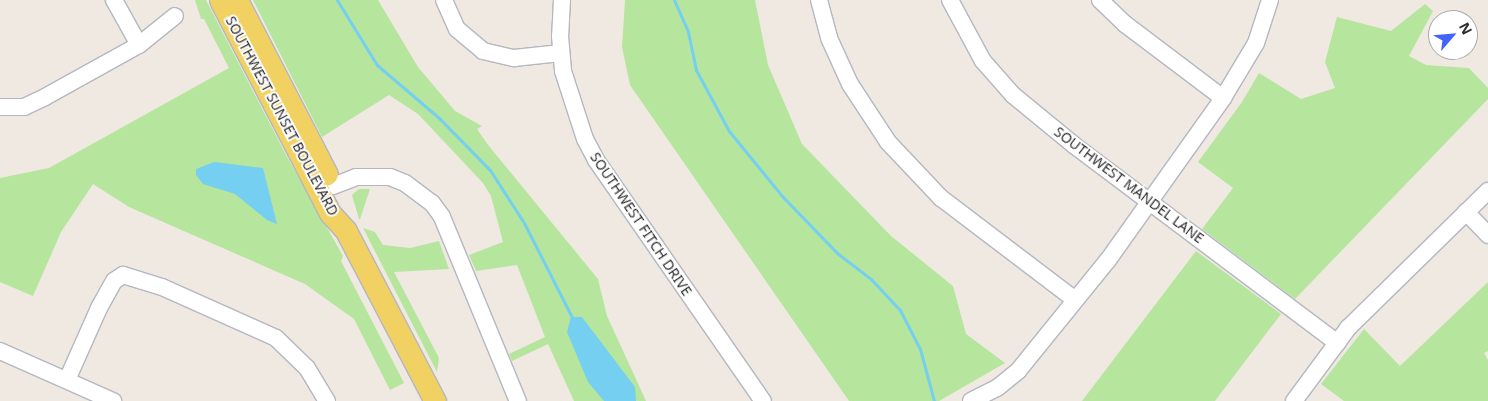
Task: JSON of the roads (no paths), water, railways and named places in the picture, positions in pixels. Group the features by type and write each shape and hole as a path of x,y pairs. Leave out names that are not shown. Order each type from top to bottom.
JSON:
{"main road":[{"name":"SOUTHWEST SUNSET BOULEVARD","path":"220,0 330,213 346,231 435,401"},
{"name":"SOUTHWEST SUNSET BOULEVARD","path":"238,0 333,186 342,206 346,231"}],"street":[{"path":"114,0 139,45"},
{"path":"444,0 457,29 483,51 514,58 560,53"},
{"name":"SOUTHWEST FITCH DRIVE","path":"562,0 560,53 575,116 596,160 762,401"},
{"path":"819,0 830,38 850,84 893,149 941,198 1074,299"},
{"name":"SOUTHWEST MANDEL LANE","path":"950,0 983,61 1012,95 1337,343"},
{"path":"1100,0 1125,24 1223,98"},
{"path":"971,401 1012,377 1074,299 1108,260 1148,200 1223,98 1256,43 1270,0"},
{"path":"0,107 24,107 139,45 175,16"},
{"path":"333,186 356,177 390,177 405,183 432,203 442,217 518,401"},
{"path":"1294,401 1337,343 1488,191"},
{"path":"1466,212 1488,235"},
{"path":"67,380 98,308 111,285 123,275 156,284 276,338 308,368 327,401"},
{"path":"0,351 113,401"}],"water":[{"path":"214,162 263,168 277,224 267,220 235,194 203,184 196,175 196,169"},
{"path":"571,317 582,317 635,387 636,401 604,401 588,382 567,332"}],"waterway":[{"path":"337,0 377,65 439,118 490,170 524,223 573,319"},
{"path":"674,0 688,32 696,70 729,131 782,196 837,253 871,279 900,310 920,349 934,401"}]}
